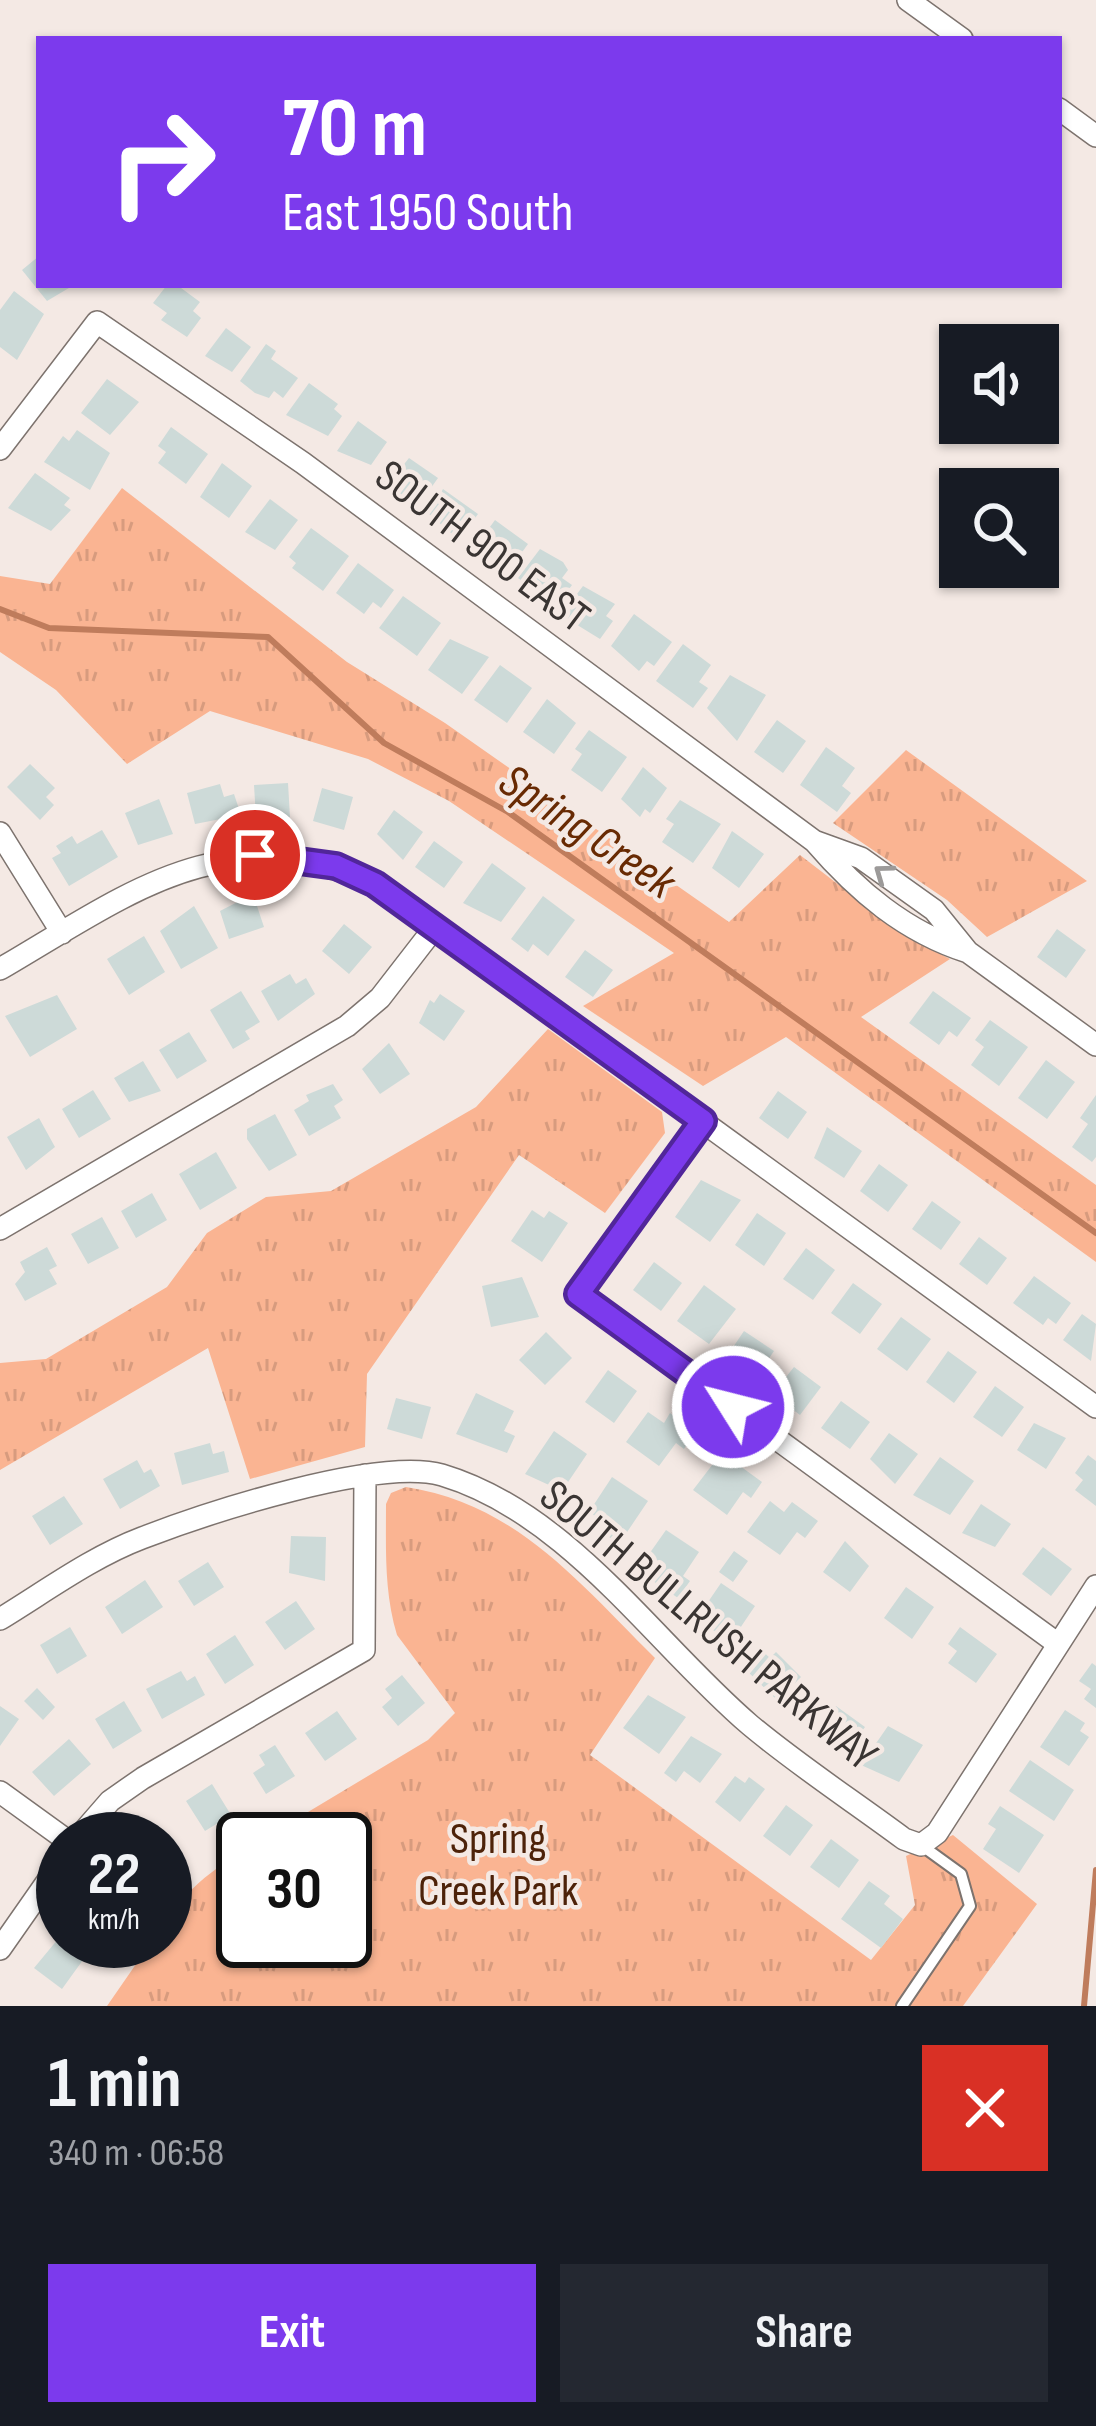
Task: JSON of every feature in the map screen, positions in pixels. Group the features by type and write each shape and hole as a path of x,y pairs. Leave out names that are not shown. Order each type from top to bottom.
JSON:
{"street":[{"path":"908,0 958,36"},
{"path":"1062,111 1096,136"},
{"name":"SOUTH 900 EAST","path":"0,449 97,322 303,463 814,841 861,858 934,910 968,952 1096,1045"},
{"path":"0,832 62,933"},
{"path":"0,969 163,876 209,860 255,855 336,866 375,884 1096,1408"},
{"path":"0,1229 347,1026 380,998 435,927"},
{"path":"703,1121 578,1294 1058,1644"},
{"name":"SOUTH BULLRUSH PARKWAY","path":"365,1475 439,1474 501,1502 557,1542 750,1725 904,1839 921,1845"},
{"path":"0,1618 142,1538 365,1475 364,1650 142,1778 100,1812"},
{"path":"921,1845 937,1833 1096,1586"},
{"path":"0,1792 36,1818"},
{"path":"0,1949 36,1897"}],"lane":[{"path":"902,2006 970,1906 962,1874 921,1845"}],"green space":[{"path":"122,488 347,662 445,723 729,922 800,855 904,935 950,959 861,1017 1096,1185 1096,1262 786,1037 703,1086 583,1006 674,953 449,801 368,759 210,711 127,764 56,690 0,652 0,576 50,584"},
{"path":"906,750 1087,881 987,937 947,900 833,823"},
{"path":"548,1029 662,1112 665,1133 605,1213 519,1155 367,1374 365,1447 250,1479 208,1348 0,1470 0,1363 46,1359 167,1287 207,1233 266,1197 331,1191 476,1107"},
{"name":"Spring Creek Park","path":"406,1487 481,1510 514,1529 572,1575 655,1658 590,1755 871,1960 915,1905 906,1856 953,1835 1037,1904 963,2006 107,2006 133,1968 192,1968 192,1891 216,1870 216,1968 372,1968 372,1812 308,1812 428,1740 455,1713 397,1635 387,1570 386,1504 391,1493"}],"building":[{"path":"36,258 36,287 22,270"},
{"path":"37,288 69,288 47,301"},
{"path":"165,288 181,288 200,302 193,311 201,318 187,337 161,320 167,313 153,303"},
{"path":"14,291 44,314 17,360 0,347 0,310"},
{"path":"226,328 251,347 232,372 205,356"},
{"path":"266,344 276,351 271,359 298,378 283,398 274,391 269,398 255,393 240,381"},
{"path":"107,379 139,402 110,435 81,413"},
{"path":"309,383 338,404 334,409 342,416 328,436 286,415"},
{"path":"358,421 387,442 371,465 337,451"},
{"path":"171,427 208,454 186,484 158,463 166,452 158,446"},
{"path":"77,430 110,453 90,490 44,462 63,436 69,441"},
{"path":"409,458 438,478 416,509 379,480 392,462 401,468"},
{"path":"222,463 252,486 229,518 200,497"},
{"path":"35,473 70,498 64,505 71,510 51,531 8,508"},
{"path":"443,489 478,514 459,540 429,514"},
{"path":"270,499 298,520 275,550 245,532"},
{"path":"495,520 528,544 509,570 474,549"},
{"path":"311,528 349,556 323,591 292,568 296,563 289,557"},
{"path":"540,549 568,570 562,578 572,585 556,607 518,578"},
{"path":"358,563 394,590 381,608 373,602 364,614 336,593"},
{"path":"583,586 615,604 606,616 613,621 600,639 561,615"},
{"path":"403,596 441,623 417,656 379,628"},
{"path":"634,614 672,642 654,666 647,661 639,671 611,646"},
{"path":"450,639 489,657 462,694 428,670"},
{"path":"683,644 711,665 699,682 708,688 693,708 656,681"},
{"path":"500,665 532,688 507,723 474,700"},
{"path":"730,675 766,695 737,741 707,708"},
{"path":"547,699 576,723 554,754 523,732"},
{"path":"777,720 806,741 783,773 754,752"},
{"path":"589,730 627,757 602,792 571,770 582,754 575,749"},
{"path":"826,747 855,768 842,786 851,793 837,812 800,785"},
{"path":"30,764 55,788 46,797 54,805 40,820 7,787"},
{"path":"643,767 667,788 650,813 645,809 640,817 621,799"},
{"path":"288,783 290,817 256,818 254,785"},
{"path":"220,784 224,797 234,794 239,809 229,812 231,817 195,824 187,793"},
{"path":"322,788 353,797 344,830 313,821"},
{"path":"159,799 173,834 138,845 125,813"},
{"path":"680,800 721,824 693,863 662,842 674,824 666,819"},
{"path":"394,810 423,832 403,860 377,834"},
{"path":"102,830 118,857 69,886 52,858 61,853 56,846 72,836 77,844"},
{"path":"732,831 764,854 739,888 712,868"},
{"path":"434,841 463,862 444,888 415,867"},
{"path":"492,863 526,888 501,922 463,903"},
{"path":"253,894 264,927 229,939 220,911"},
{"path":"543,896 575,920 548,956 533,944 528,952 511,939"},
{"path":"194,906 218,948 181,969 160,931"},
{"path":"344,924 372,947 349,974 322,951"},
{"path":"1057,929 1086,950 1066,978 1037,957"},
{"path":"144,936 165,972 129,995 107,959"},
{"path":"585,950 613,970 593,997 565,977"},
{"path":"290,974 296,984 306,978 315,994 278,1021 261,991"},
{"path":"241,991 260,1022 245,1031 250,1039 233,1049 210,1010"},
{"path":"933,991 971,1018 957,1037 949,1031 939,1045 909,1023"},
{"path":"440,994 465,1011 444,1041 419,1023 430,1000 434,1003"},
{"path":"57,995 77,1029 30,1057 5,1016"},
{"path":"990,1020 1028,1047 999,1086 971,1065 984,1047 975,1040"},
{"path":"189,1032 207,1061 177,1079 159,1050"},
{"path":"389,1043 410,1074 380,1094 362,1069"},
{"path":"1046,1060 1075,1082 1047,1119 1018,1098"},
{"path":"143,1061 161,1091 129,1102 114,1078"},
{"path":"333,1084 343,1100 334,1106 341,1118 309,1136 294,1110 309,1101 306,1095"},
{"path":"93,1090 111,1119 79,1138 62,1109"},
{"path":"778,1091 807,1112 788,1139 759,1118"},
{"path":"1096,1095 1096,1157 1092,1162 1072,1147 1088,1124 1080,1118"},
{"path":"275,1114 297,1155 269,1171 247,1139 247,1129"},
{"path":"39,1118 55,1147 26,1170 7,1137"},
{"path":"827,1127 862,1151 844,1178 814,1158"},
{"path":"216,1152 237,1188 200,1210 179,1174"},
{"path":"879,1164 908,1185 888,1212 860,1191"},
{"path":"701,1180 741,1200 710,1242 675,1217"},
{"path":"152,1193 167,1220 136,1238 121,1211"},
{"path":"932,1201 961,1222 941,1250 912,1229"},
{"path":"532,1210 544,1218 549,1211 568,1223 542,1262 511,1241"},
{"path":"757,1213 786,1233 764,1266 735,1245"},
{"path":"102,1217 119,1248 88,1264 71,1234"},
{"path":"979,1237 1007,1258 987,1285 959,1264"},
{"path":"47,1247 57,1266 49,1270 57,1284 25,1301 15,1284 25,1272 20,1262"},
{"path":"806,1248 835,1270 813,1300 783,1279"},
{"path":"654,1262 682,1283 661,1311 633,1290"},
{"path":"1034,1276 1071,1303 1056,1324 1048,1318 1043,1325 1013,1303"},
{"path":"522,1277 539,1317 491,1327 482,1286"},
{"path":"853,1283 882,1304 860,1334 831,1313"},
{"path":"704,1285 736,1309 709,1344 677,1321"},
{"path":"1082,1314 1096,1324 1091,1361 1063,1340"},
{"path":"901,1317 931,1339 907,1371 877,1349"},
{"path":"744,1331 774,1351 755,1379 725,1359"},
{"path":"546,1332 572,1358 545,1385 519,1360"},
{"path":"948,1351 977,1372 954,1403 926,1382"},
{"path":"794,1367 821,1387 800,1415 783,1402 788,1395 778,1387"},
{"path":"608,1370 637,1391 614,1423 585,1402"},
{"path":"995,1386 1024,1407 1002,1437 973,1417"},
{"path":"476,1393 514,1411 504,1431 515,1436 507,1453 456,1434"},
{"path":"396,1398 431,1407 422,1439 387,1429"},
{"path":"841,1401 870,1422 850,1449 821,1428"},
{"path":"648,1412 664,1423 670,1413 696,1431 684,1449 676,1443 659,1466 626,1442"},
{"path":"1034,1423 1066,1438 1046,1469 1017,1450"},
{"path":"554,1431 587,1454 562,1491 525,1474"},
{"path":"889,1433 918,1454 895,1484 870,1459"},
{"path":"210,1443 213,1454 224,1451 229,1472 182,1485 174,1453"},
{"path":"1088,1455 1096,1461 1096,1506 1075,1490 1083,1480 1075,1473"},
{"path":"940,1457 974,1481 950,1515 913,1495"},
{"path":"729,1458 762,1482 751,1498 743,1492 727,1515 693,1490 716,1460 724,1466"},
{"path":"137,1460 144,1473 151,1469 160,1486 120,1509 103,1479"},
{"path":"612,1477 648,1501 619,1544 602,1532 607,1524 589,1512"},
{"path":"64,1496 83,1524 50,1545 32,1516"},
{"path":"770,1501 784,1512 792,1502 818,1521 805,1538 797,1532 780,1555 747,1532"},
{"path":"981,1504 1011,1524 995,1547 962,1533"},
{"path":"666,1530 699,1552 683,1576 690,1581 678,1598 653,1581 657,1574 642,1564"},
{"path":"291,1536 326,1537 325,1581 289,1573"},
{"path":"845,1541 869,1566 850,1592 823,1572"},
{"path":"1043,1547 1072,1569 1051,1596 1022,1574"},
{"path":"734,1551 748,1561 733,1582 719,1572"},
{"path":"208,1562 224,1587 194,1606 178,1581"},
{"path":"145,1580 163,1607 122,1634 105,1607"},
{"path":"721,1583 755,1606 732,1640 695,1621"},
{"path":"906,1587 934,1607 912,1639 884,1618"},
{"path":"296,1601 315,1629 285,1650 265,1622"},
{"path":"70,1627 87,1656 57,1674 40,1645"},
{"path":"960,1627 997,1654 976,1683 948,1663 957,1651 948,1644"},
{"path":"235,1635 254,1665 225,1684 206,1654"},
{"path":"760,1649 770,1658 776,1652 801,1677 778,1701 743,1667"},
{"path":"1092,1663 1096,1666 1096,1708 1084,1699 1091,1689 1079,1681"},
{"path":"181,1671 187,1681 195,1676 205,1695 162,1719 146,1689"},
{"path":"402,1675 425,1703 398,1726 382,1707 392,1698 385,1689"},
{"path":"37,1688 55,1707 43,1720 24,1701"},
{"path":"648,1695 686,1717 659,1754 623,1728"},
{"path":"124,1701 142,1731 113,1749 95,1719"},
{"path":"0,1706 19,1719 0,1746"},
{"path":"836,1706 865,1727 846,1753 817,1732"},
{"path":"1065,1710 1085,1723 1080,1731 1089,1737 1069,1766 1040,1747"},
{"path":"337,1711 357,1739 325,1761 305,1733"},
{"path":"888,1726 923,1745 899,1782 861,1765"},
{"path":"691,1736 722,1754 700,1783 684,1771 676,1782 664,1773"},
{"path":"69,1739 91,1764 54,1796 32,1772"},
{"path":"275,1745 295,1776 266,1794 253,1773 265,1765 259,1755"},
{"path":"1030,1760 1074,1790 1054,1821 1009,1791"},
{"path":"735,1776 745,1783 749,1777 765,1789 740,1822 715,1802"},
{"path":"212,1784 229,1812 216,1812 216,1824 205,1831 186,1801"},
{"path":"786,1805 813,1825 790,1856 763,1836"},
{"path":"1000,1806 1044,1835 1019,1873 983,1849 996,1829 988,1824"},
{"path":"831,1839 859,1860 839,1888 810,1867"},
{"path":"869,1881 890,1896 884,1904 903,1919 881,1948 841,1919"},
{"path":"36,1966 77,1968 62,1989"}],"waterway":[{"name":"Spring Creek","path":"0,609 49,628 268,637 384,743 508,812 1096,1233"},
{"name":"Spring Creek","path":"1084,2006 1096,1870"}],"route":[{"path":"255,855 336,866 375,884 703,1121 578,1294 733,1407"}]}
